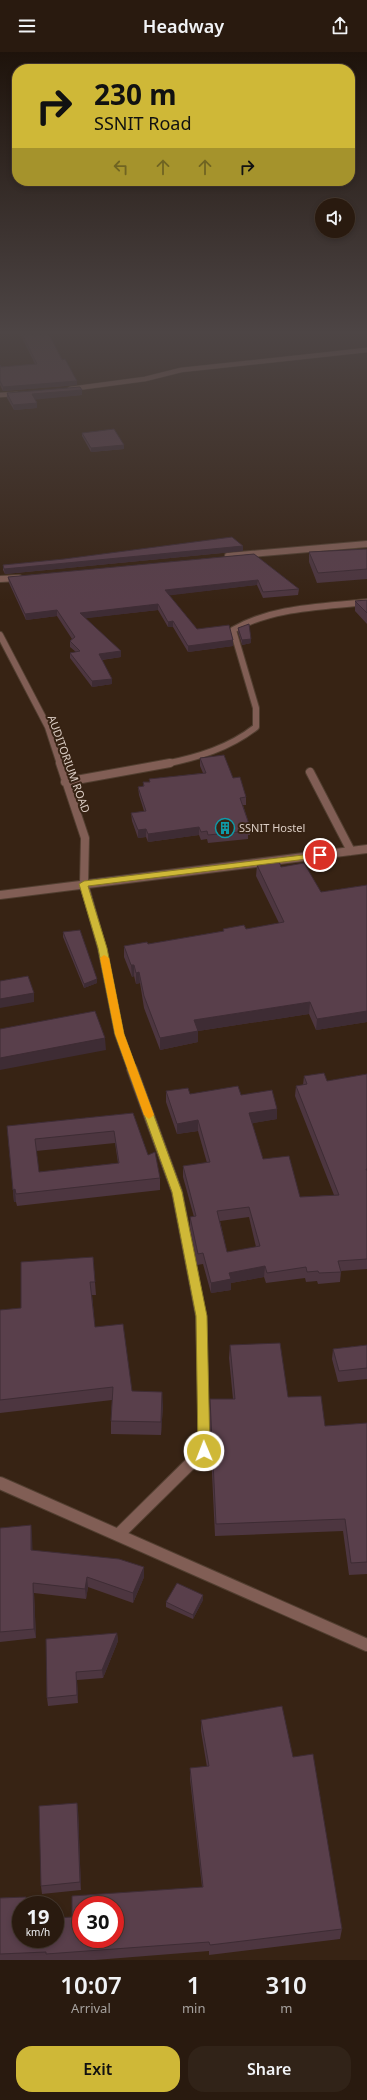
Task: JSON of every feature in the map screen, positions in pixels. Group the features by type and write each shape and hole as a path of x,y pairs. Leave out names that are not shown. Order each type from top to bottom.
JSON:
{"street":[{"path":"219,557 367,544"},
{"path":"0,579 27,577"},
{"path":"65,782 194,758 226,747 249,734 256,727 256,708 233,630 248,620 277,614 367,602"},
{"name":"AUDITORIUM ROAD","path":"0,635 48,727 65,782 85,838 84,884 102,948 120,1034 177,1192 201,1316 204,1451 118,1535"},
{"path":"310,772 351,851"},
{"path":"0,895 367,849"},
{"path":"0,1483 367,1645"}],"building":[{"path":"114,429 124,445 91,448 82,433"},
{"path":"232,537 243,546 4,569 3,565 64,559"},
{"path":"367,549 367,569 318,573 309,552"},
{"path":"254,554 299,589 263,592 258,580 165,590 197,629 229,625 233,640 188,646 173,621 168,622 158,604 80,613 121,651 99,654 112,679 92,681 70,653 80,651 70,641 75,637 57,610 25,614 8,577"},
{"path":"367,600 367,613 355,601"},
{"path":"249,624 251,639 242,640 238,628"},
{"path":"224,755 233,778 240,777 246,797 240,798 250,827 247,827 248,831 208,835 207,831 201,832 199,827 148,834 146,829 138,830 131,813 146,811 138,787 144,786 143,782 150,782 149,779 206,773 200,758"},
{"path":"279,861 281,867 304,863 321,892 367,885 367,1011 317,1019 310,1002 194,1020 198,1031 160,1038 144,996 139,972 136,973 134,965 131,965 124,946 147,942 148,944 224,931 223,929 244,925 246,929 284,922 257,865"},
{"path":"80,930 97,979 84,984 63,932"},
{"path":"28,976 34,993 0,999 0,981"},
{"path":"95,1011 105,1038 0,1058 0,1029"},
{"path":"324,1073 327,1081 367,1074 367,1259 338,1261 341,1272 307,1272 306,1267 267,1273 265,1266 229,1273 231,1279 211,1283 203,1253 198,1254 190,1217 196,1216 183,1166 210,1162 198,1120 177,1124 166,1091 188,1088 190,1094 238,1086 241,1095 272,1090 277,1109 249,1113 263,1159 289,1156 300,1197 339,1195 296,1086 307,1084 304,1076","holes":["249,1207 260,1246 227,1252 217,1211"]},
{"path":"133,1113 148,1155 155,1152 160,1178 16,1194 15,1189 13,1190 7,1126","holes":["114,1131 119,1163 39,1172 35,1139"]},
{"path":"93,1257 95,1282 90,1282 95,1327 123,1324 132,1391 162,1392 161,1422 111,1421 113,1387 0,1400 0,1310 21,1308 21,1262"},
{"path":"280,1343 288,1397 321,1396 325,1426 367,1423 367,1562 351,1563 345,1519 216,1524 210,1399 235,1399 230,1345"},
{"path":"367,1345 367,1368 339,1371 333,1349"},
{"path":"31,1525 31,1550 119,1559 144,1567 133,1593 87,1577 85,1589 33,1583 34,1629 0,1632 0,1528"},
{"path":"177,1583 203,1595 193,1615 166,1602"},
{"path":"117,1633 102,1670 76,1672 77,1695 47,1698 46,1639"},
{"path":"282,1706 293,1757 313,1754 342,1929 210,1945 209,1942 46,1954 46,1952 0,1954 0,1898 12,1898 12,1948 64,1948 64,1917 72,1917 72,1948 124,1948 124,1896 72,1896 203,1887 190,1768 209,1766 201,1720"},
{"path":"77,1803 80,1882 41,1886 39,1806"}],"slow traffic":[{"path":"104,958 120,1034 149,1115"}],"place":[{"name":"SSNIT Hostel","path":"225,828"}],"route":[{"path":"204,1451 201,1316 177,1192 120,1034 102,948 84,884 320,855"}]}
